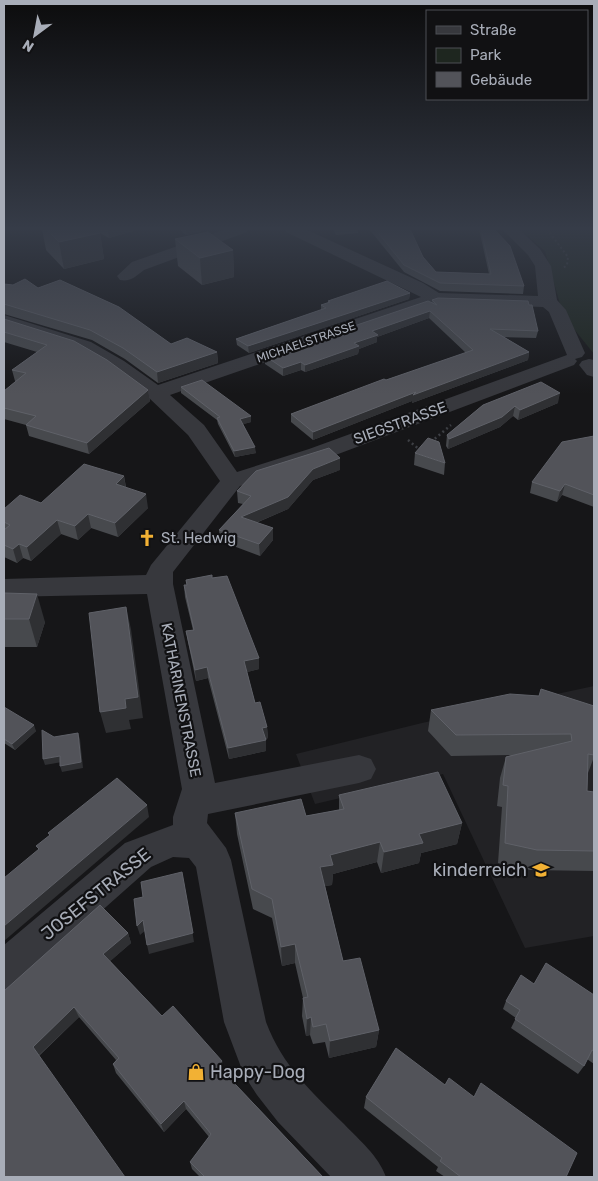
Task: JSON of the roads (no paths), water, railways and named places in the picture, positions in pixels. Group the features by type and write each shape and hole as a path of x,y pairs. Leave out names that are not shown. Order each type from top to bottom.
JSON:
{"street":[{"path":"411,284 435,298"},
{"name":"SIEGSTRASSE","path":"232,481 325,451 581,362 557,310 548,302 546,284"},
{"name":"MICHAELSTRASSE","path":"155,393 435,298 548,302"},
{"path":"4,320 52,335 98,353 155,393 196,430 232,481 160,571 158,584 4,588"},
{"name":"KATHARINENSTRASSE","path":"158,584 199,789 190,819 192,830 199,843 213,860 245,1022 259,1060 272,1080 294,1106 363,1177"},
{"path":"196,802 359,769"},
{"name":"JOSEFSTRASSE","path":"4,971 138,855 171,841 199,843"}],"place":[{"name":"St. Hedwig","path":"147,538"},
{"name":"kinderreich","path":"541,870"},
{"name":"Happy-Dog","path":"196,1072"}]}
